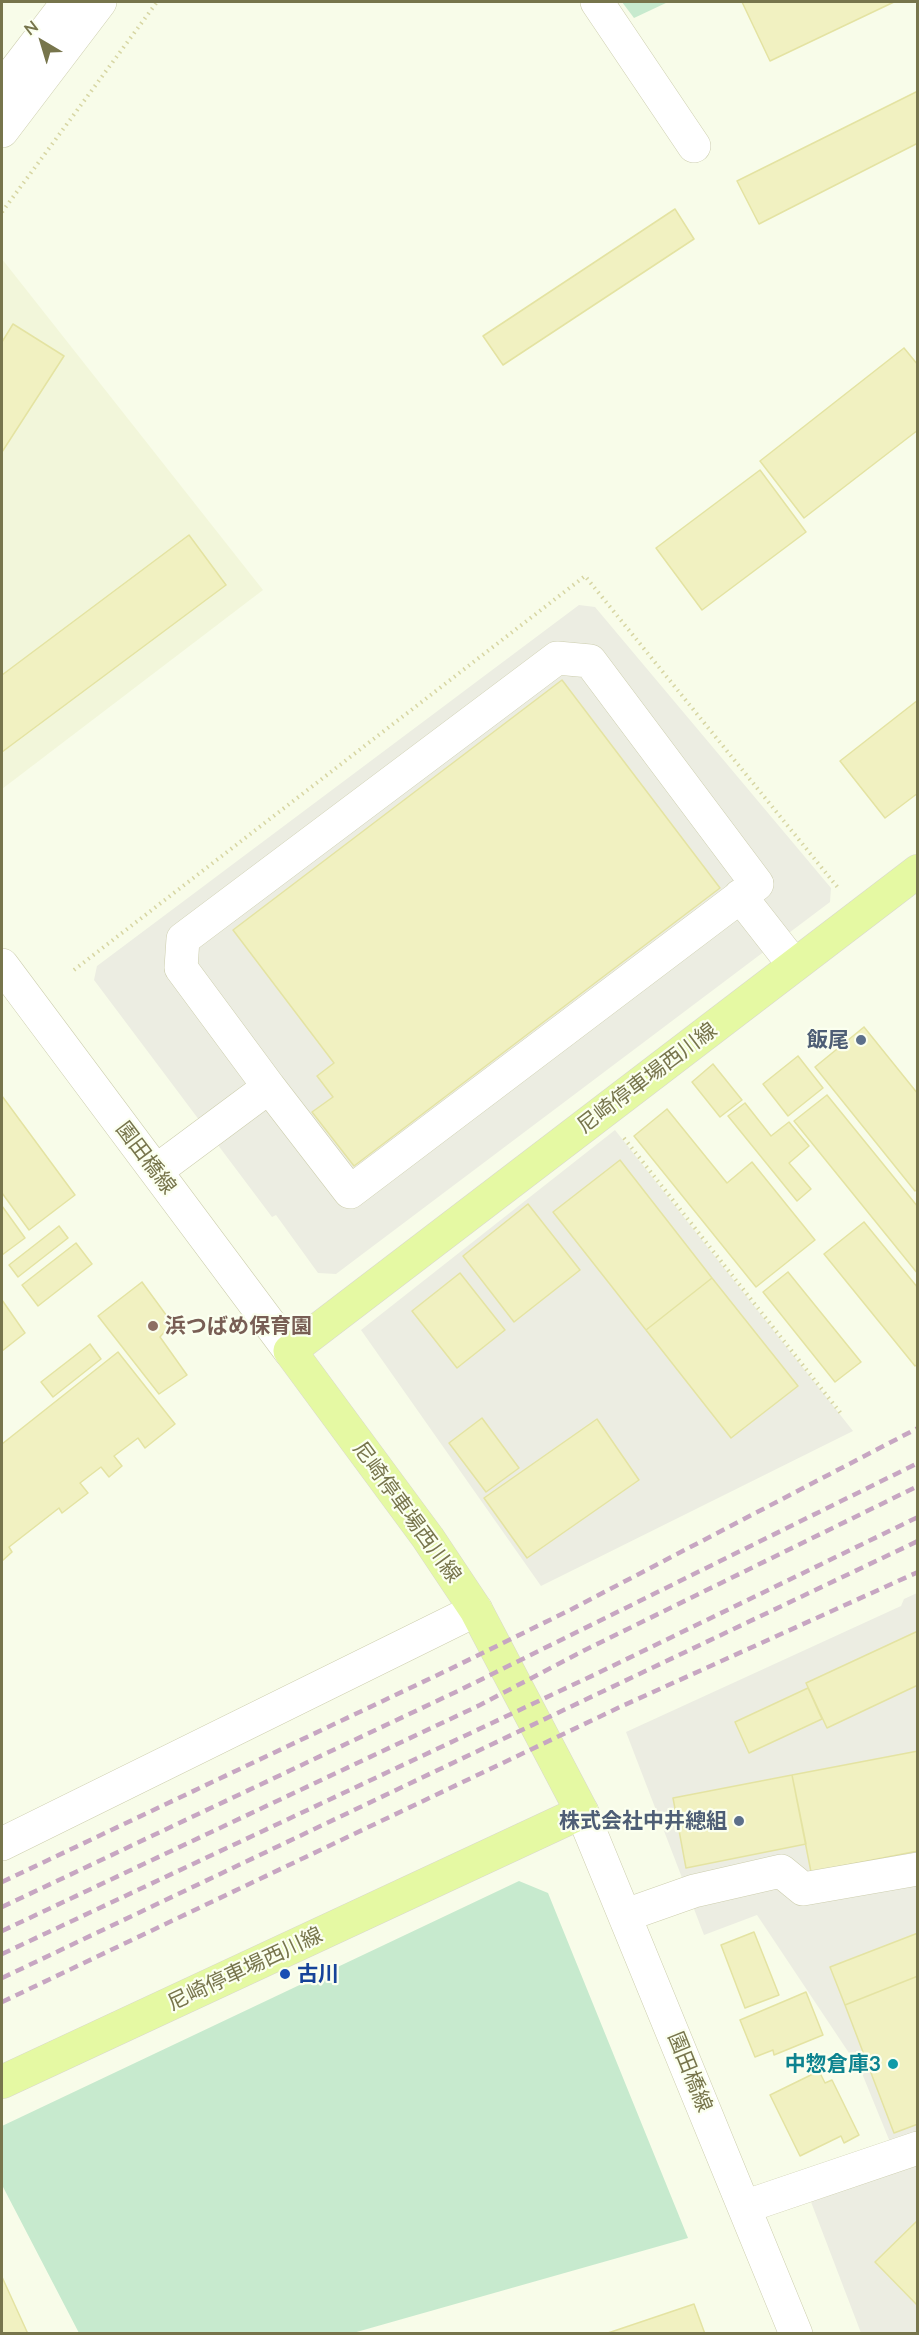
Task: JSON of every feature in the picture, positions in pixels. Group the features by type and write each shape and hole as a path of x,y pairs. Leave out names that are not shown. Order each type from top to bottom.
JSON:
{"main road":[{"name":"尼崎停車場西川線","path":"2,2082 582,1812 476,1610 428,1538 290,1351 918,871"}],"street":[{"path":"3,89 68,2"},
{"path":"2,131 100,2"},
{"path":"597,2 694,146"},
{"path":"557,658 590,661 757,884 350,1192 269,1087 181,968 183,939 557,658"},
{"path":"740,896 794,965"},
{"name":"園田橋線","path":"2,965 290,1351"},
{"path":"156,1171 269,1087"},
{"path":"2,1844 476,1610"},
{"name":"園田橋線","path":"582,1812 796,2334"},
{"path":"626,1915 694,1891 781,1871 803,1889 918,1869"},
{"path":"744,2207 918,2148"}],"path":[{"path":"2,212 157,2"},
{"path":"74,970 585,576 860,915"},
{"path":"603,1111 843,1416"}],"shaded area":[{"path":"622,2 668,2 634,18"},
{"path":"2,259 263,590 2,789"},
{"path":"579,605 595,607 831,888 830,902 336,1274 318,1273 276,1215 272,1217 94,980 97,966"},
{"path":"615,1130 853,1431 541,1586 361,1330"},
{"name":"株式会社中井總組","path":"917,1593 917,2333 861,2333 811,2202 901,2169 861,2071 757,1915 704,1935 626,1732 901,1606 904,1599"},
{"path":"519,1881 548,1893 688,2238 353,2333 79,2333 2,2185 2,2126"}],"building":[{"path":"742,2 894,2 770,61"},
{"path":"918,91 918,143 759,224 737,181"},
{"path":"675,209 694,239 503,365 483,336"},
{"path":"13,324 64,356 2,452 2,342"},
{"path":"904,348 918,365 918,430 804,518 760,461"},
{"path":"760,470 806,532 702,610 656,548"},
{"path":"189,535 226,585 2,752 2,675"},
{"path":"562,680 720,888 354,1166 312,1112 333,1097 317,1076 334,1063 233,930"},
{"path":"918,700 918,793 885,818 840,761"},
{"path":"864,1027 918,1094 918,1189 915,1191 815,1067"},
{"path":"798,1056 823,1088 788,1116 763,1084"},
{"path":"713,1064 742,1100 720,1117 692,1082"},
{"path":"827,1095 918,1207 918,1274 794,1121"},
{"path":"2,1096 75,1195 29,1230 2,1193"},
{"path":"745,1103 771,1136 789,1122 809,1146 789,1163 811,1189 797,1201 728,1116"},
{"path":"667,1109 727,1183 752,1162 815,1240 756,1287 634,1136"},
{"path":"620,1160 712,1278 646,1330 553,1212"},
{"path":"528,1204 580,1270 514,1322 463,1256"},
{"path":"2,1206 25,1238 2,1255"},
{"path":"864,1222 918,1288 918,1364 915,1366 824,1254"},
{"path":"59,1226 68,1238 18,1277 9,1265"},
{"path":"76,1243 92,1264 38,1306 22,1285"},
{"path":"788,1272 861,1362 835,1382 763,1292"},
{"path":"460,1273 505,1330 457,1368 412,1311"},
{"path":"712,1278 798,1386 731,1438 646,1330"},
{"path":"142,1282 172,1323 160,1337 187,1375 159,1394 98,1316"},
{"path":"2,1300 25,1333 2,1351"},
{"path":"90,1344 101,1359 53,1397 41,1382"},
{"path":"118,1352 175,1424 145,1448 138,1438 114,1456 122,1466 109,1477 101,1467 80,1483 88,1493 62,1513 59,1508 9,1547 12,1552 2,1561 2,1444"},
{"path":"482,1418 519,1468 486,1492 449,1443"},
{"path":"597,1419 639,1480 527,1558 484,1498"},
{"path":"918,1631 918,1685 827,1728 806,1683"},
{"path":"808,1688 822,1719 749,1753 735,1722"},
{"path":"918,1751 918,1851 811,1872 792,1775"},
{"name":"株式会社中井總組","path":"792,1775 806,1844 686,1868 673,1798"},
{"path":"754,1932 779,1995 745,2008 721,1945"},
{"path":"918,1933 918,1976 845,2005 830,1967"},
{"name":"中惣倉庫3","path":"918,1976 918,2124 894,2133 845,2005"},
{"path":"806,1992 823,2035 774,2055 773,2050 755,2057 740,2020"},
{"path":"819,2071 825,2083 832,2080 859,2135 844,2143 841,2136 800,2156 770,2095"},
{"path":"918,2220 918,2306 875,2262"},
{"path":"2,2277 28,2334 2,2334"},
{"path":"694,2304 705,2334 605,2334"}],"railway":[{"path":"2,1882 570,1610 918,1428"},
{"path":"2,1907 462,1689 918,1463"},
{"path":"2,1931 480,1705 585,1650 918,1486"},
{"path":"2,1954 598,1673 918,1517"},
{"path":"2,1978 918,1541"},
{"path":"2,2002 620,1707 918,1572"}],"place":[{"name":"飯尾","path":"861,1040"},
{"name":"浜つばめ保育園","path":"153,1326"},
{"name":"株式会社中井總組","path":"739,1821"},
{"name":"古川","path":"285,1974"},
{"name":"中惣倉庫3","path":"893,2064"}]}
